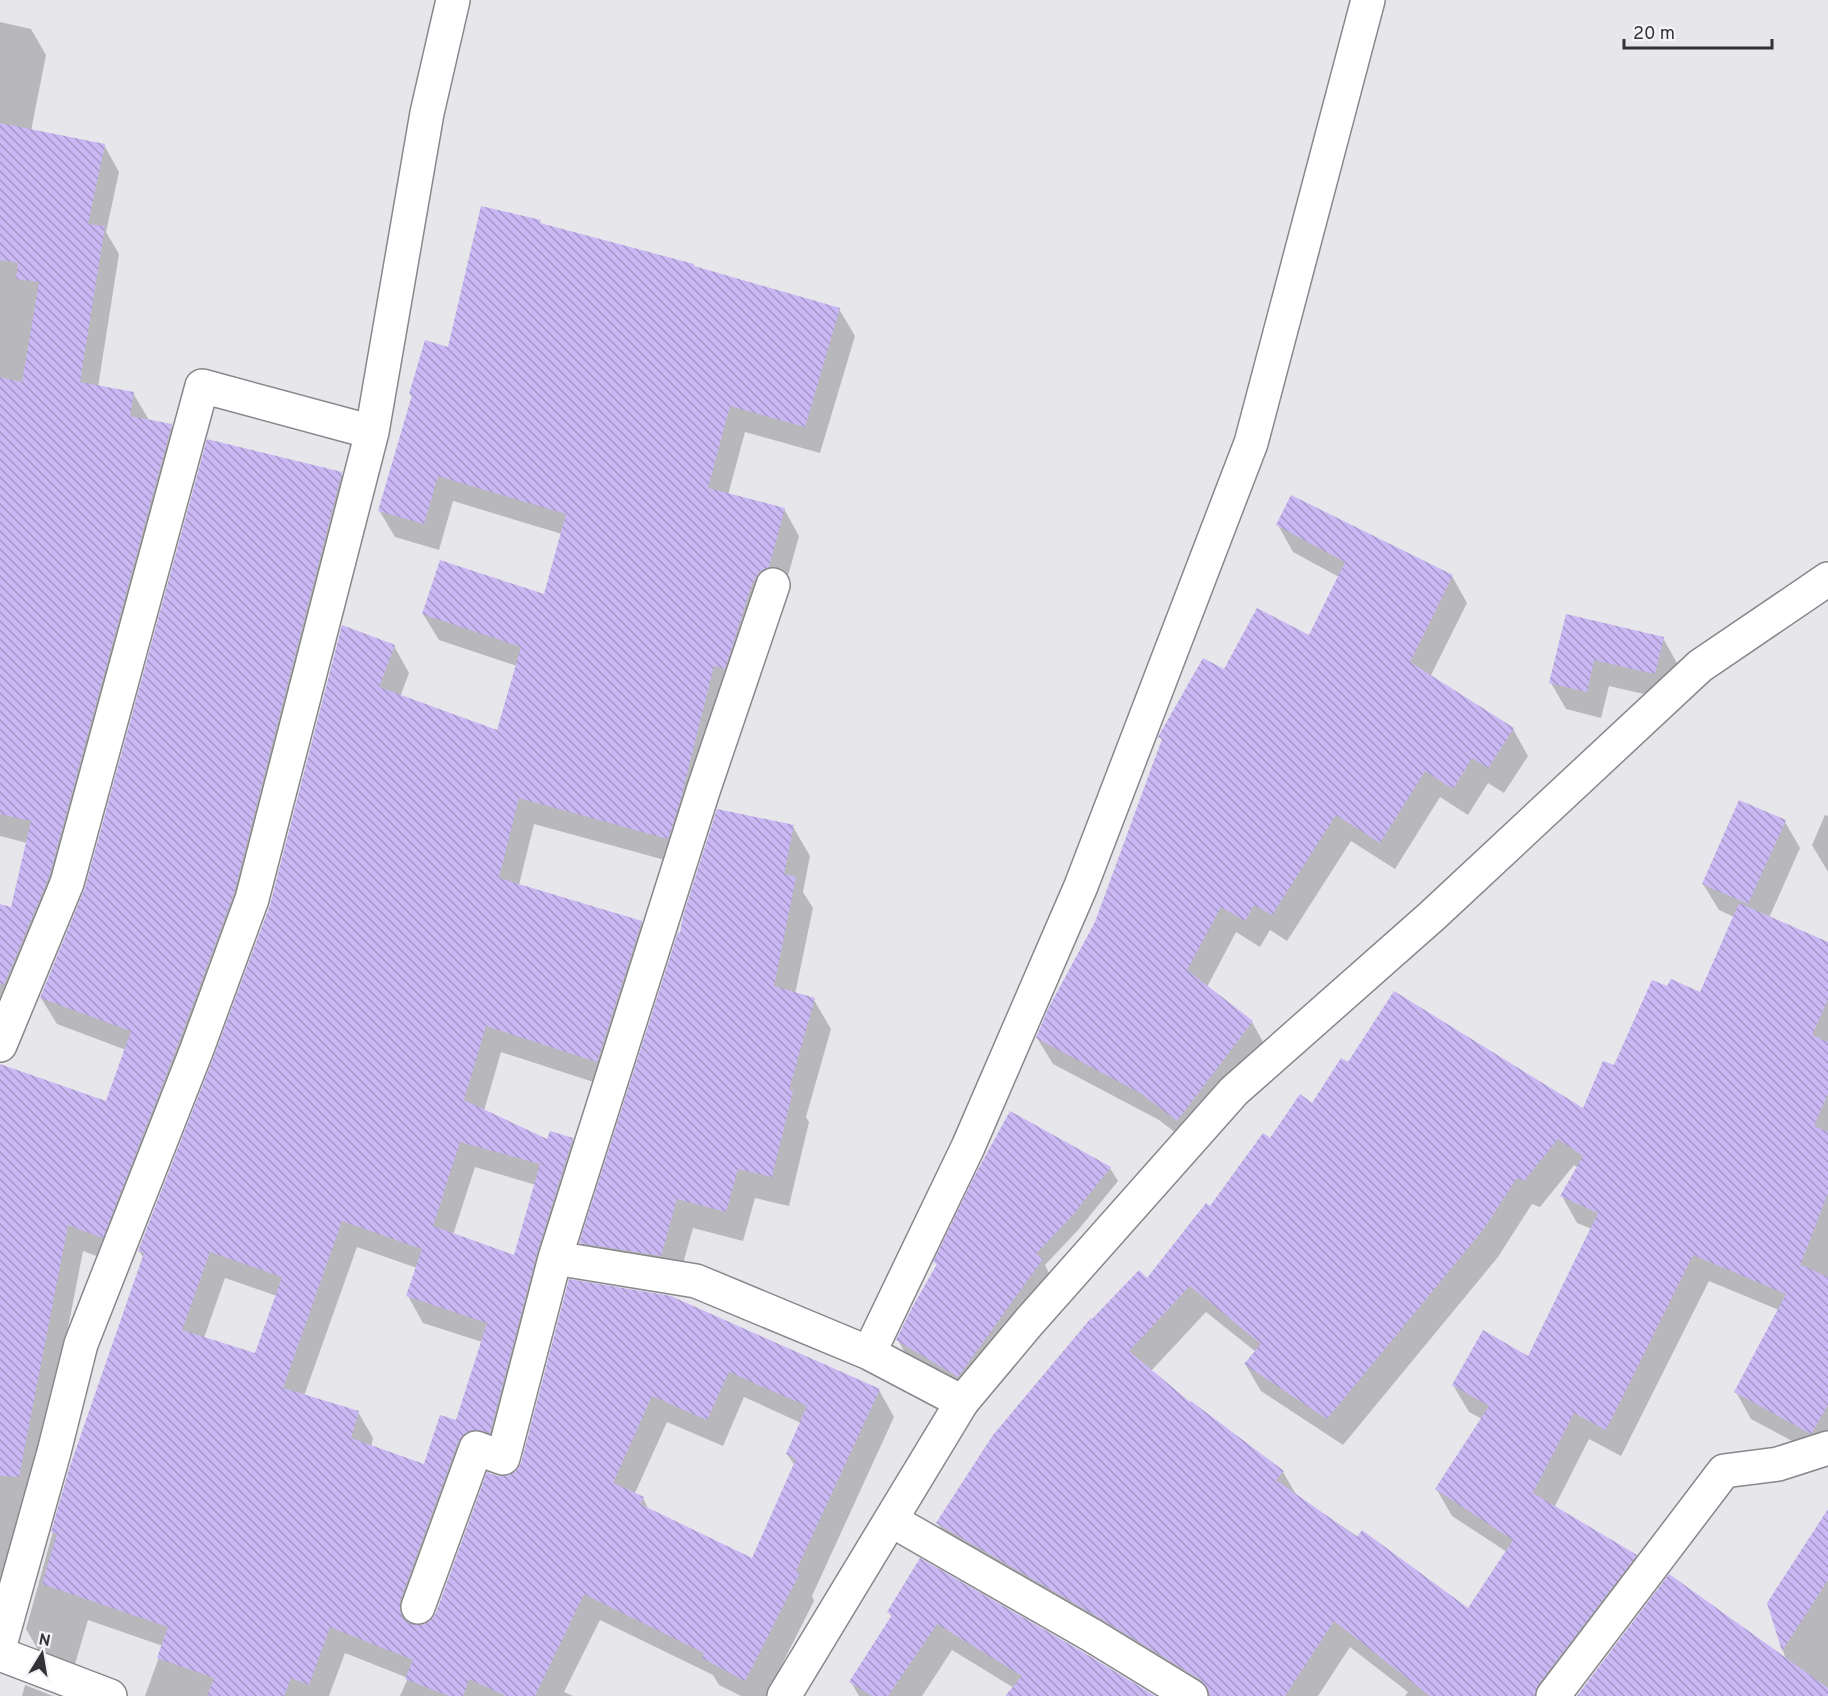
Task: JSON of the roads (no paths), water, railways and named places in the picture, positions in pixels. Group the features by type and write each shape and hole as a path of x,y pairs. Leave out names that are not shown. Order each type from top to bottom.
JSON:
{"street":[{"path":"0,1645 54,1452 81,1344 197,1049 252,899 372,432 427,113 453,0"},
{"path":"869,1353 969,1148 1081,886 1251,443 1368,0"},
{"path":"2,1037 67,883 202,386 372,432"},
{"path":"784,1696 962,1402 1029,1322 1234,1091 1432,916 1700,666 1828,579"},
{"path":"418,1607 476,1448 503,1458 555,1258 702,791 773,585"},
{"path":"555,1258 696,1281 869,1353 962,1402"},
{"path":"1552,1696 1724,1471 1778,1464 1828,1448"},
{"path":"891,1520 1093,1636 1191,1696"},
{"path":"0,1654 111,1696"}]}
